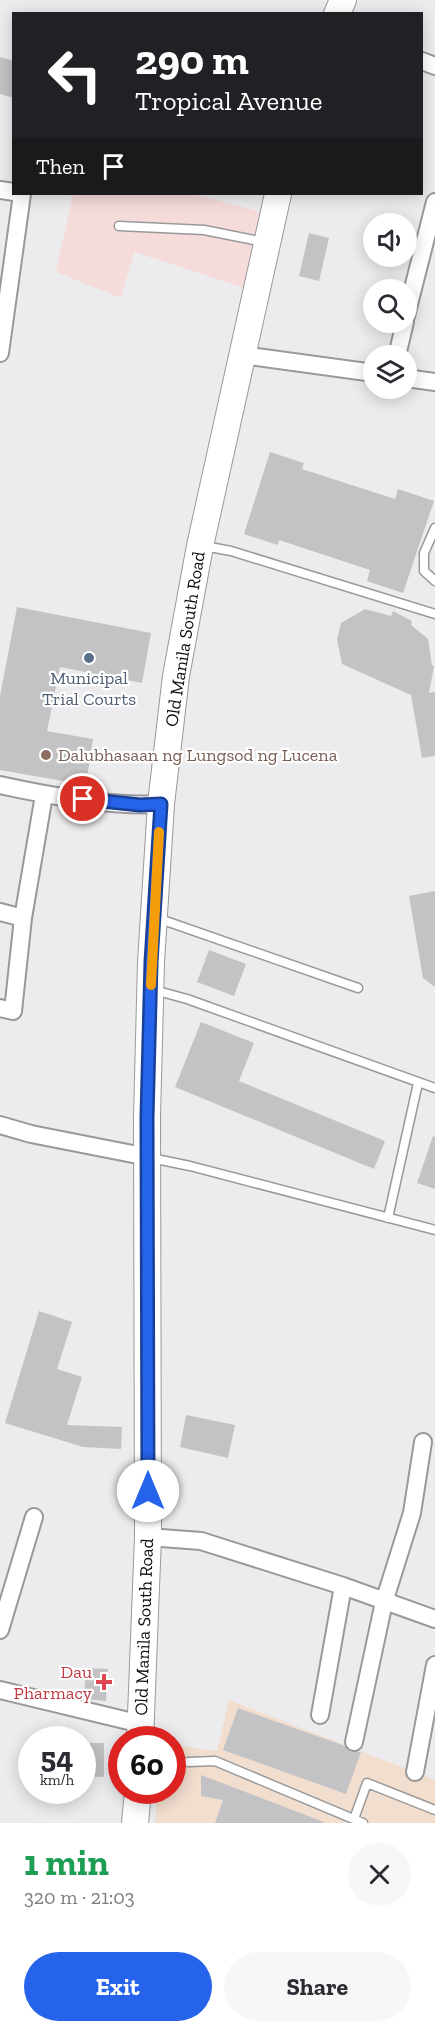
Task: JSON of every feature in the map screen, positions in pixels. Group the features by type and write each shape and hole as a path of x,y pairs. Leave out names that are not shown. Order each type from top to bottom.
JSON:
{"main road":[{"name":"Old Manila South Road","path":"141,1726 148,1537 147,1117 153,916 161,804 176,676 200,546 278,195"},
{"path":"135,1823 137,1804"}],"street":[{"path":"0,353 22,195"},
{"path":"415,279 435,202"},
{"path":"242,355 363,372"},
{"path":"417,380 435,382"},
{"path":"0,785 44,795 140,805 161,804"},
{"path":"6,1009 44,795"},
{"path":"0,912 23,918"},
{"path":"0,1125 31,1134 148,1157"},
{"path":"354,1742 384,1602 412,1513 423,1442"},
{"path":"0,1630 34,1517"},
{"path":"148,1537 201,1541 343,1586 435,1619"},
{"path":"320,1715 343,1586"},
{"path":"415,1772 435,1665"},
{"path":"0,1690 121,1726"}],"lane":[{"path":"119,226 204,230 268,243"},
{"path":"435,528 424,553 424,571 435,581"},
{"path":"200,546 231,551 435,614"},
{"path":"153,916 358,988"},
{"path":"151,989 187,999 435,1088"},
{"path":"388,1218 418,1083"},
{"path":"148,1157 435,1230"},
{"path":"188,1762 215,1761 363,1823"},
{"path":"354,1819 367,1783 435,1810"}],"shaded area":[{"path":"73,195 198,195 262,212 248,289 134,252 121,298 56,272"},
{"path":"229,1700 435,1780 435,1823 155,1823 156,1804 186,1804 186,1747 217,1751"}],"building":[{"path":"0,57 12,60 12,97 0,94"},
{"path":"309,233 329,238 319,281 299,276"},
{"path":"270,452 304,463 302,469 395,499 398,489 434,501 403,593 367,581 370,570 279,540 278,545 244,534"},
{"path":"17,607 151,633 142,683 60,667 47,731 93,739 86,785 0,770 0,696"},
{"path":"365,609 391,616 393,611 412,621 411,625 428,639 434,666 429,693 435,692 435,756 422,758 411,695 342,664 337,639 341,623"},
{"path":"435,891 435,987 423,978 409,896"},
{"path":"209,950 246,964 234,996 197,982"},
{"path":"201,1022 254,1043 239,1081 385,1141 374,1169 175,1087"},
{"path":"433,1136 435,1137 435,1189 417,1183"},
{"path":"39,1311 72,1322 57,1369 82,1377 67,1425 122,1427 121,1449 83,1447 5,1423"},
{"path":"186,1415 235,1425 228,1458 180,1447"},
{"path":"86,1668 108,1669 106,1701 84,1699"},
{"path":"238,1708 345,1746 351,1752 361,1752 346,1794 223,1750"},
{"path":"96,1743 104,1743 104,1777 96,1777"},
{"path":"201,1775 324,1823 215,1823 223,1800 201,1796"}],"slow traffic":[{"path":"151,985 159,832"}],"place":[{"name":"Municipal Trial Courts","path":"89,658"},
{"name":"Dalubhasaan ng Lungsod ng Lucena","path":"46,755"},
{"name":"Dau Pharmacy","path":"104,1682"}],"route":[{"path":"83,799 140,805 161,804 153,916 147,1117 148,1491"}]}
